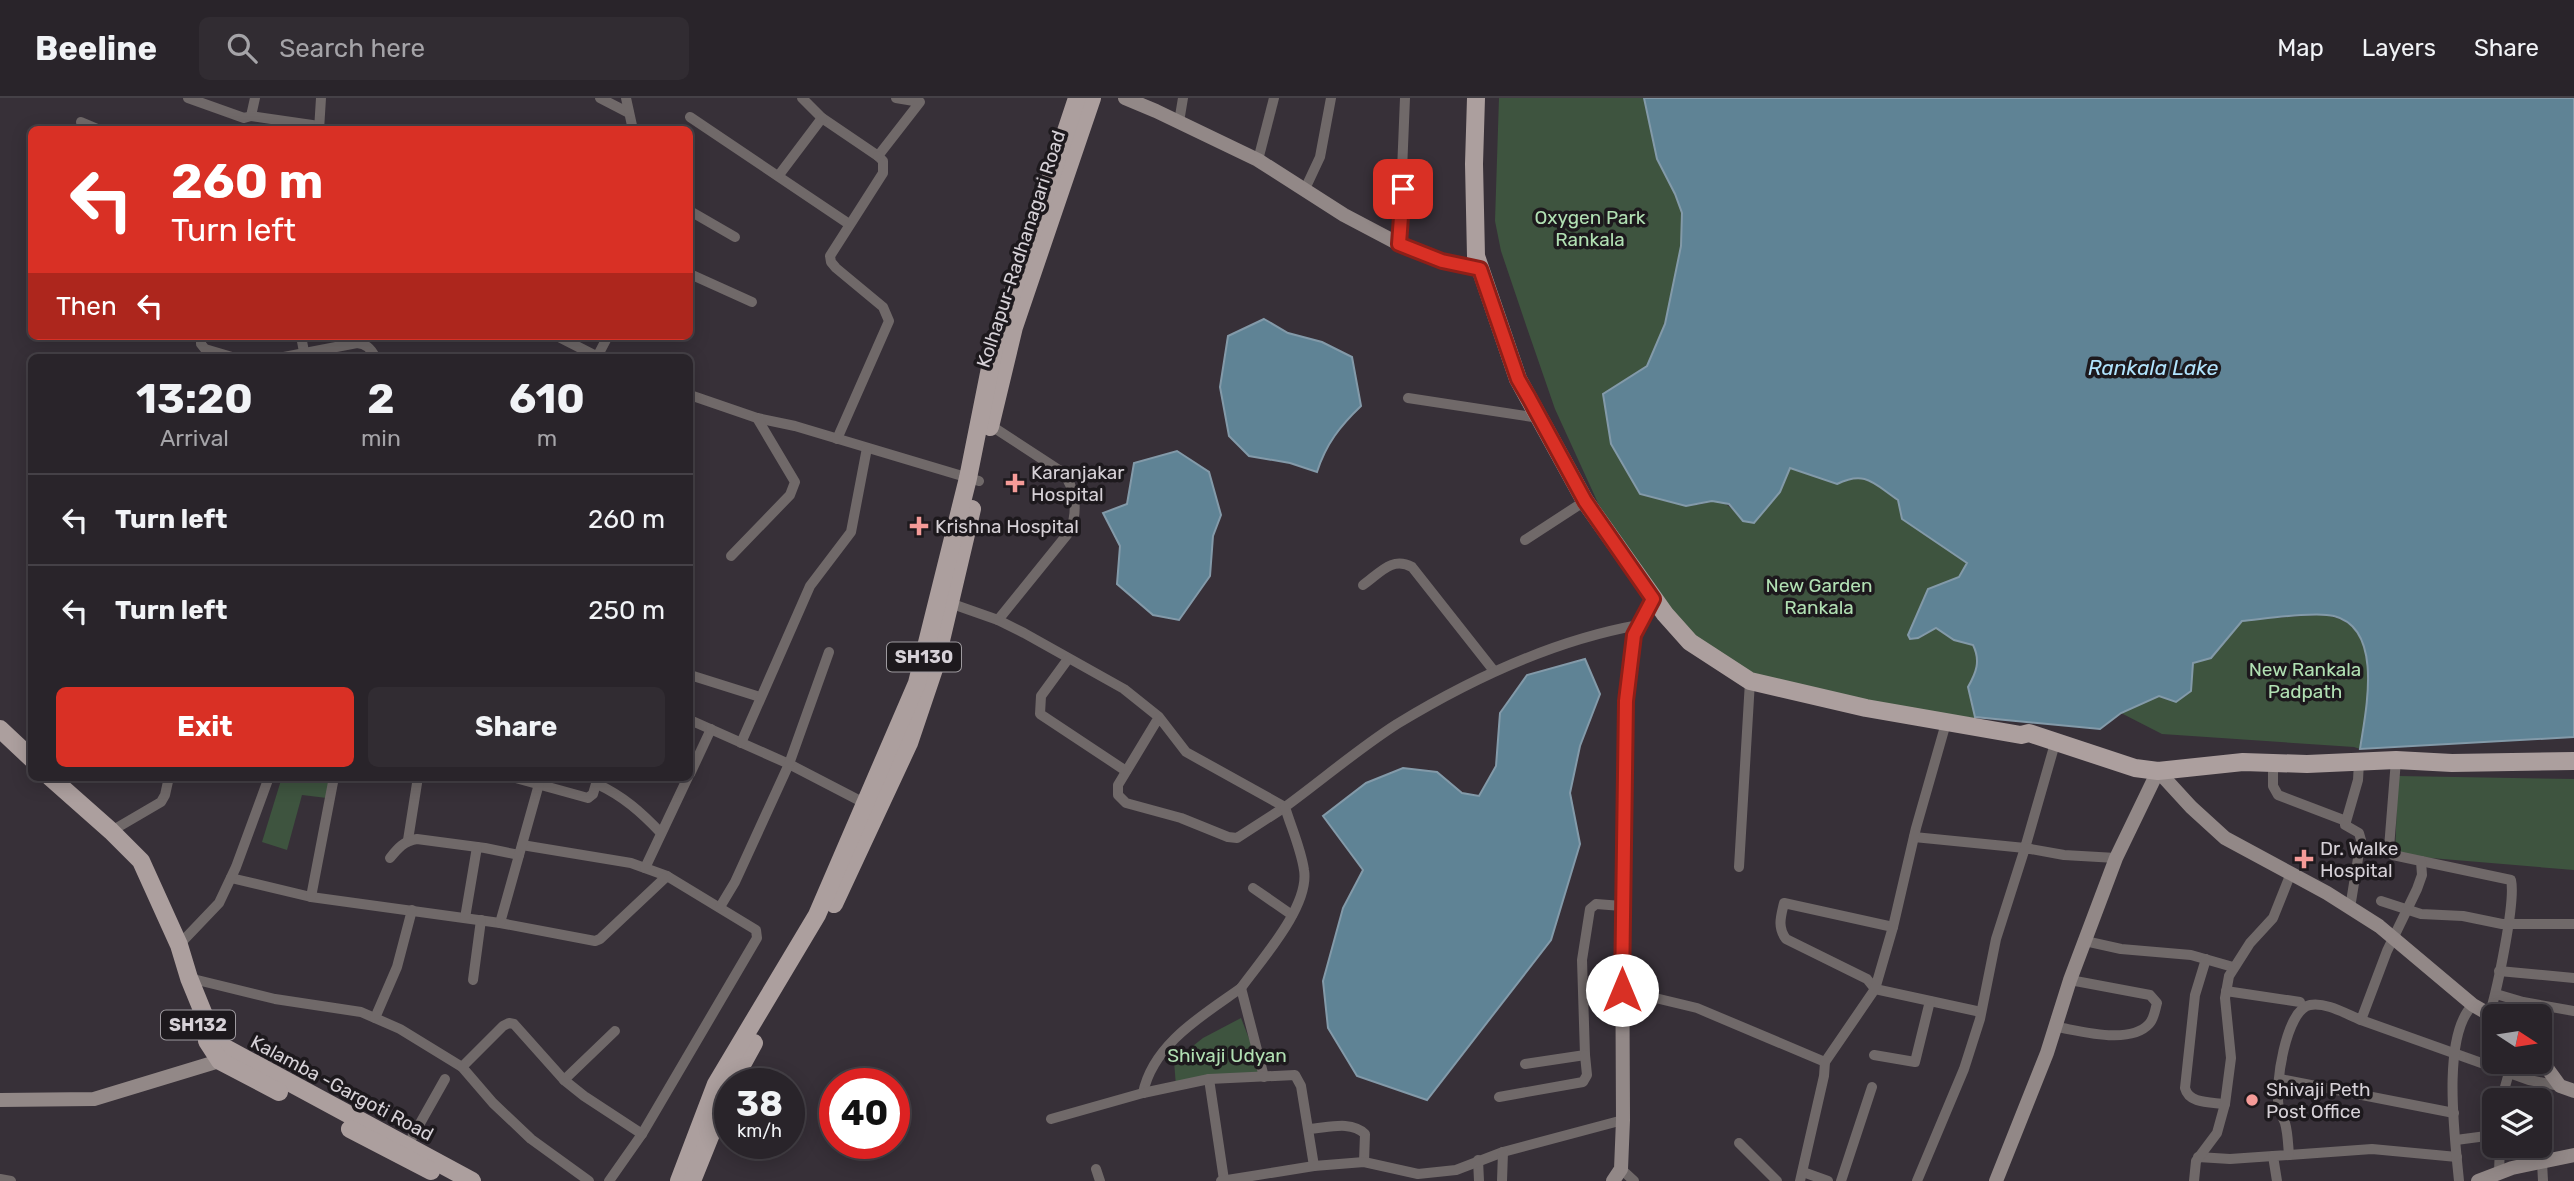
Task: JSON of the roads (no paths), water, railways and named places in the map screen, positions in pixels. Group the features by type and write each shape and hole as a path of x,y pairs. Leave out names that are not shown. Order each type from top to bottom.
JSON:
{"main road":[{"name":"SH130","path":"679,1181 716,1084 810,927 909,743 935,666 944,601 973,479 994,348 1077,98"},
{"name":"Kolhapur-Radhanagari Road","path":"944,601 957,577 973,479 990,425 1014,327 1092,98"},
{"path":"1476,98 1475,242 1480,269 1518,379 1585,501 1653,599 1690,642 1750,681 1946,723 2021,735 2029,733 2135,768 2158,771 2243,762 2307,764 2396,760 2452,763 2574,761"},
{"path":"0,729 28,755"},
{"path":"0,742 28,767"},
{"name":"SH132","path":"44,781 107,833 129,861 175,948 186,1002 213,1052 405,1151 450,1181"},
{"path":"54,781 107,833"},
{"name":"SH130","path":"741,1068 822,930 873,807"},
{"name":"Kalamba -Gargoti Road","path":"175,948 213,1034 229,1058"},
{"name":"SH130","path":"692,1181 714,1127"},
{"name":"Kalamba -Gargoti Road","path":"405,1151 472,1181"}],"street":[{"path":"188,98 237,117 307,126"},
{"path":"251,117 255,98"},
{"path":"319,126 321,98"},
{"path":"600,98 629,113"},
{"path":"626,98 632,126"},
{"path":"802,98 822,118 883,161 883,173 833,249 831,262 883,307 889,321 837,439"},
{"path":"878,156 919,102 896,98"},
{"path":"1179,122 1184,98"},
{"path":"1258,160 1274,98"},
{"path":"1305,189 1320,157 1331,98"},
{"path":"1399,244 1405,98"},
{"path":"1130,99 1258,160 1344,215 1399,244 1442,261 1480,269"},
{"path":"690,117 849,224"},
{"path":"779,176 822,118"},
{"path":"81,122 90,126"},
{"path":"693,213 735,237"},
{"path":"693,275 752,302"},
{"path":"201,340 205,349 222,354"},
{"path":"565,340 591,354"},
{"path":"313,354 357,343 365,344 373,354"},
{"path":"693,396 757,418 973,479"},
{"path":"1408,398 1539,418"},
{"path":"731,556 790,495 796,482 757,418"},
{"path":"990,425 1062,472 1073,491 1075,519 1070,531 998,620"},
{"path":"741,743 810,586 851,532 867,448"},
{"path":"1525,540 1585,501"},
{"path":"1363,586 1394,563 1402,562 1412,567 1494,671"},
{"path":"1634,1181 1617,1175 1623,1120 1622,906 1626,701 1634,635 1653,599"},
{"path":"944,601 998,620 1124,689 1159,717 1186,752 1285,807 1305,871 1301,896 1292,915 1241,988 1181,1033 1148,1073 1143,1093"},
{"path":"1159,717 1118,785 1118,795 1126,803 1193,821 1228,837 1237,838 1285,807 1396,725 1494,671 1607,631 1640,625"},
{"path":"720,907 735,882 789,765 829,652"},
{"path":"1068,659 1041,696 1040,714 1126,771"},
{"path":"693,676 760,697"},
{"path":"1739,867 1750,681"},
{"path":"693,721 873,807"},
{"path":"1828,1181 1801,1177 1825,1062 1875,989 1946,723"},
{"path":"693,767 711,729"},
{"path":"1917,1181 1964,1069 1981,1012 1996,939 2056,740"},
{"path":"2396,760 2390,852 2511,880 2509,924 2494,1004"},
{"path":"2273,762 2273,786 2278,794 2346,821"},
{"path":"2350,908 2361,836 2348,827 2346,821 2359,762"},
{"path":"1996,1181 2057,1027 2070,980 2116,858 2158,771 2191,807 2225,838 2252,855 2291,873 2379,926 2482,1010"},
{"path":"107,833 160,802 165,795 168,781"},
{"path":"175,948 214,910 231,878 267,781"},
{"path":"311,897 333,781"},
{"path":"408,840 417,781"},
{"path":"530,781 588,798 593,794 597,781"},
{"path":"598,781 637,807 661,833"},
{"path":"645,868 687,781"},
{"path":"500,923 540,784"},
{"path":"1914,837 2025,848 2064,855 2116,858"},
{"path":"390,858 408,840 417,839 477,847 584,854 631,863 667,876 756,930 757,938 642,1134 609,1181"},
{"path":"464,918 477,847"},
{"path":"2361,1020 2379,970 2422,875 2421,861"},
{"path":"2194,1181 2198,1157 2217,1133 2225,1104 2231,1058 2227,990 2229,976 2250,943 2273,918 2291,873"},
{"path":"231,878 311,897 481,920 594,941 600,939 667,876"},
{"path":"1253,888 1292,915"},
{"path":"2381,901 2421,914 2463,916 2509,924 2574,924"},
{"path":"1893,928 1784,902 1780,919 1781,932 1786,939 1867,979 1875,989 1981,1012"},
{"path":"1499,1097 1583,1083 1587,1075 1582,960 1590,909 1597,904 1622,906"},
{"path":"375,1018 397,967 412,910"},
{"path":"473,980 481,920"},
{"path":"2085,941 2121,949 2160,951 2206,959 2233,967"},
{"path":"2206,959 2195,995 2185,1088 2190,1098 2225,1104"},
{"path":"2499,971 2574,978"},
{"path":"189,978 275,999 361,1012 400,1029 462,1067 493,1103 531,1139 589,1181"},
{"path":"2057,1027 2127,1035 2150,1023 2155,1014 2157,1003 2150,995 2070,980"},
{"path":"1241,988 1264,1077"},
{"path":"1622,990 1697,1009 1825,1062"},
{"path":"2227,990 2300,1002"},
{"path":"2496,994 2523,1002 2574,1010"},
{"path":"1874,1055 1915,1062 1930,1001"},
{"path":"2289,1155 2286,1126 2278,1109 2282,1055 2294,1019 2302,1007 2322,1005 2405,1034 2454,1055 2482,1061"},
{"path":"2459,1181 2454,1113 2454,1055 2463,1020 2473,1005"},
{"path":"462,1067 509,1023 514,1024 564,1080 642,1134"},
{"path":"564,1080 615,1031"},
{"path":"1525,1064 1585,1055"},
{"path":"0,1100 94,1099 229,1058"},
{"path":"2552,1071 2567,1088"},
{"path":"2521,1074 2529,1080 2567,1088"},
{"path":"1051,1119 1143,1093 1209,1079 1295,1075 1301,1086 1314,1166"},
{"path":"405,1151 445,1079"},
{"path":"1209,1079 1222,1181 1314,1166 1364,1162 1418,1177 1456,1175 1479,1160 1503,1152 1623,1120"},
{"path":"2280,1080 2454,1113"},
{"path":"1841,1181 1872,1087"},
{"path":"1309,1129 1351,1125 1359,1128 1365,1134 1364,1162"},
{"path":"2456,1140 2482,1137"},
{"path":"1739,1143 1777,1181"},
{"path":"2198,1157 2230,1159 2372,1149 2457,1157"},
{"path":"1502,1181 1503,1152"},
{"path":"2478,1181 2499,1172 2574,1155"},
{"path":"2273,1156 2277,1181"},
{"path":"2499,1172 2500,1158"},
{"path":"1479,1160 1479,1181"},
{"path":"2542,1162 2543,1181"},
{"path":"1096,1169 1100,1181"},
{"path":"0,1179 11,1181"}],"water":[{"name":"Rankala Lake","path":"1644,98 2574,98 2574,737 2360,749 2367,695 2366,655 2360,637 2350,624 2326,615 2242,621 2211,658 2193,663 2191,691 2176,702 2159,696 2121,713 2100,729 1975,717 1968,687 1976,667 1977,656 1973,645 1954,640 1936,628 1918,638 1910,639 1908,635 1928,589 1959,577 1967,563 1902,519 1898,500 1876,484 1855,478 1837,484 1790,468 1780,492 1754,523 1743,521 1729,504 1712,501 1686,506 1640,494 1611,444 1603,394 1647,366 1665,324 1681,246 1682,213 1657,159"},
{"path":"1264,319 1288,333 1322,342 1352,357 1361,406 1334,436 1317,472 1290,463 1249,456 1229,436 1220,387 1228,336"},
{"path":"1177,451 1209,472 1221,515 1213,536 1210,576 1179,620 1153,615 1117,584 1120,546 1103,513 1127,504 1134,463"},
{"path":"1585,659 1600,694 1580,746 1570,793 1580,844 1551,940 1427,1100 1357,1076 1328,1028 1323,981 1343,908 1363,870 1323,816 1366,783 1403,768 1437,772 1462,793 1479,796 1496,766 1500,713 1527,675"}],"place":[{"name":"Karanjakar Hospital","path":"1015,483"},
{"name":"Krishna Hospital","path":"919,526"},
{"name":"Dr. Walke Hospital","path":"2304,859"},
{"name":"Shivaji Peth Post Office","path":"2252,1100"}],"park label":[{"name":"Oxygen Park Rankala","path":"1590,228"},
{"name":"New Garden Rankala","path":"1819,596"},
{"name":"New Rankala Padpath","path":"2305,680"},
{"name":"Shivaji Udyan","path":"1227,1055"}]}
